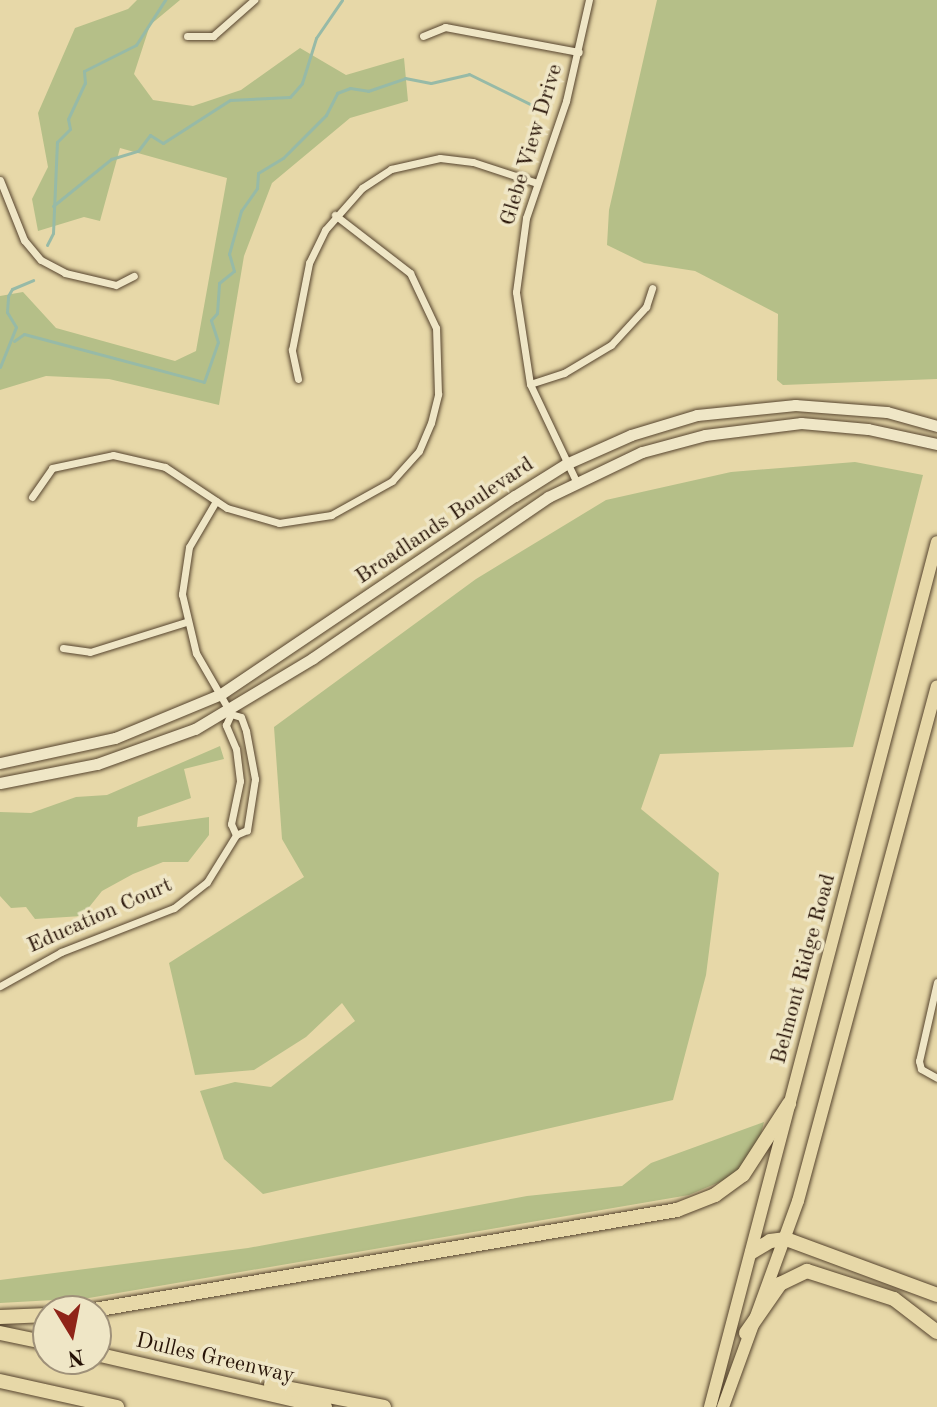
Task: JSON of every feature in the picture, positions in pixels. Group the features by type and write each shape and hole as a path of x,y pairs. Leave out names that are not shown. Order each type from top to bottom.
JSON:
{"highway":[{"path":"112,1307 677,1210 715,1195 743,1175 789,1104"},
{"path":"752,1252 770,1241 786,1239 937,1295"},
{"path":"746,1333 780,1284 807,1271 824,1272 894,1299 937,1332"},
{"path":"0,1317 32,1316"},
{"path":"0,1333 32,1340"},
{"name":"Dulles Greenway","path":"112,1358 325,1407"},
{"path":"0,1381 117,1407"},
{"path":"224,1382 266,1384 384,1407"},
{"path":"25,1386 72,1407"}],"main road":[{"name":"Broadlands Boulevard","path":"0,763 115,738 221,694 566,464 666,423 737,408 823,405 887,412 937,426"},
{"name":"Broadlands Boulevard","path":"0,783 132,753 230,712 576,481 642,452 738,429 814,424 937,444"},
{"path":"914,438 937,454"},
{"name":"Belmont Ridge Road","path":"710,1407 937,542"},
{"path":"723,1407 746,1333 786,1239 937,686"}],"street":[{"path":"187,36 213,36 254,0"},
{"name":"Glebe View Drive","path":"576,481 530,384 519,330 517,274 537,183 579,52 589,0"},
{"path":"423,36 445,27 475,30 579,52"},
{"path":"298,379 292,350 304,281 316,246 335,215 376,177 422,159 473,162 537,183"},
{"path":"0,180 24,240 41,260 65,273 116,285 134,276"},
{"path":"32,497 52,468 113,455 165,467 239,514 279,523 331,515 392,481 426,437 438,394 438,346 431,311 400,263 335,215"},
{"path":"530,384 564,373 611,345 646,307 652,288"},
{"path":"216,501 185,562 186,622 196,653 230,712 226,725 236,749 240,781 231,824 236,835"},
{"path":"63,648 90,652 186,622"},
{"name":"Education Court","path":"0,986 61,952 174,908 207,882 236,835 247,830 255,779 241,717 230,712"},
{"path":"937,982 919,1061 921,1069 937,1078"}],"green space":[{"path":"137,0 180,0 150,25 134,74 153,100 193,106 241,90 300,48 346,75 404,58 408,101 350,118 272,183 244,256 219,405 109,379 46,376 0,390 0,296 23,292 56,328 175,361 196,351 227,178 120,148 100,221 84,217 38,231 32,199 48,167 38,113 75,28 128,9"},
{"path":"657,0 937,0 937,379 783,385 777,380 778,314 695,271 644,263 607,245 609,210"},
{"path":"855,462 923,475 853,747 660,754 641,809 719,873 706,975 673,1100 263,1194 224,1159 200,1091 235,1082 271,1087 355,1021 342,1003 306,1037 254,1070 195,1075 169,963 304,877 282,839 274,727 476,579 606,500 731,472"},
{"path":"220,746 224,759 184,769 191,798 138,817 137,827 209,817 209,835 188,862 163,862 133,874 102,891 82,916 35,919 26,907 11,908 0,896 0,812 31,813 76,797 107,795"},
{"path":"764,1122 756,1153 729,1178 689,1195 106,1295 32,1295 32,1301 0,1303 0,1280 248,1248 527,1196 622,1186 651,1163"}],"waterway":[{"path":"47,245 53,233 57,142 70,129 68,119 85,83 84,71 136,45 165,0"},
{"path":"53,206 111,159 138,151 150,135 163,143 230,100 290,97 302,83 316,38 342,0"},
{"path":"14,341 24,334 204,382 218,342 211,320 217,313 219,283 234,271 229,254 241,211 257,188 258,173 283,158 326,115 337,93 350,88 368,91 405,78 431,83 469,74 536,107"},
{"path":"0,367 16,327 7,312 8,296 12,289 33,280"}]}
